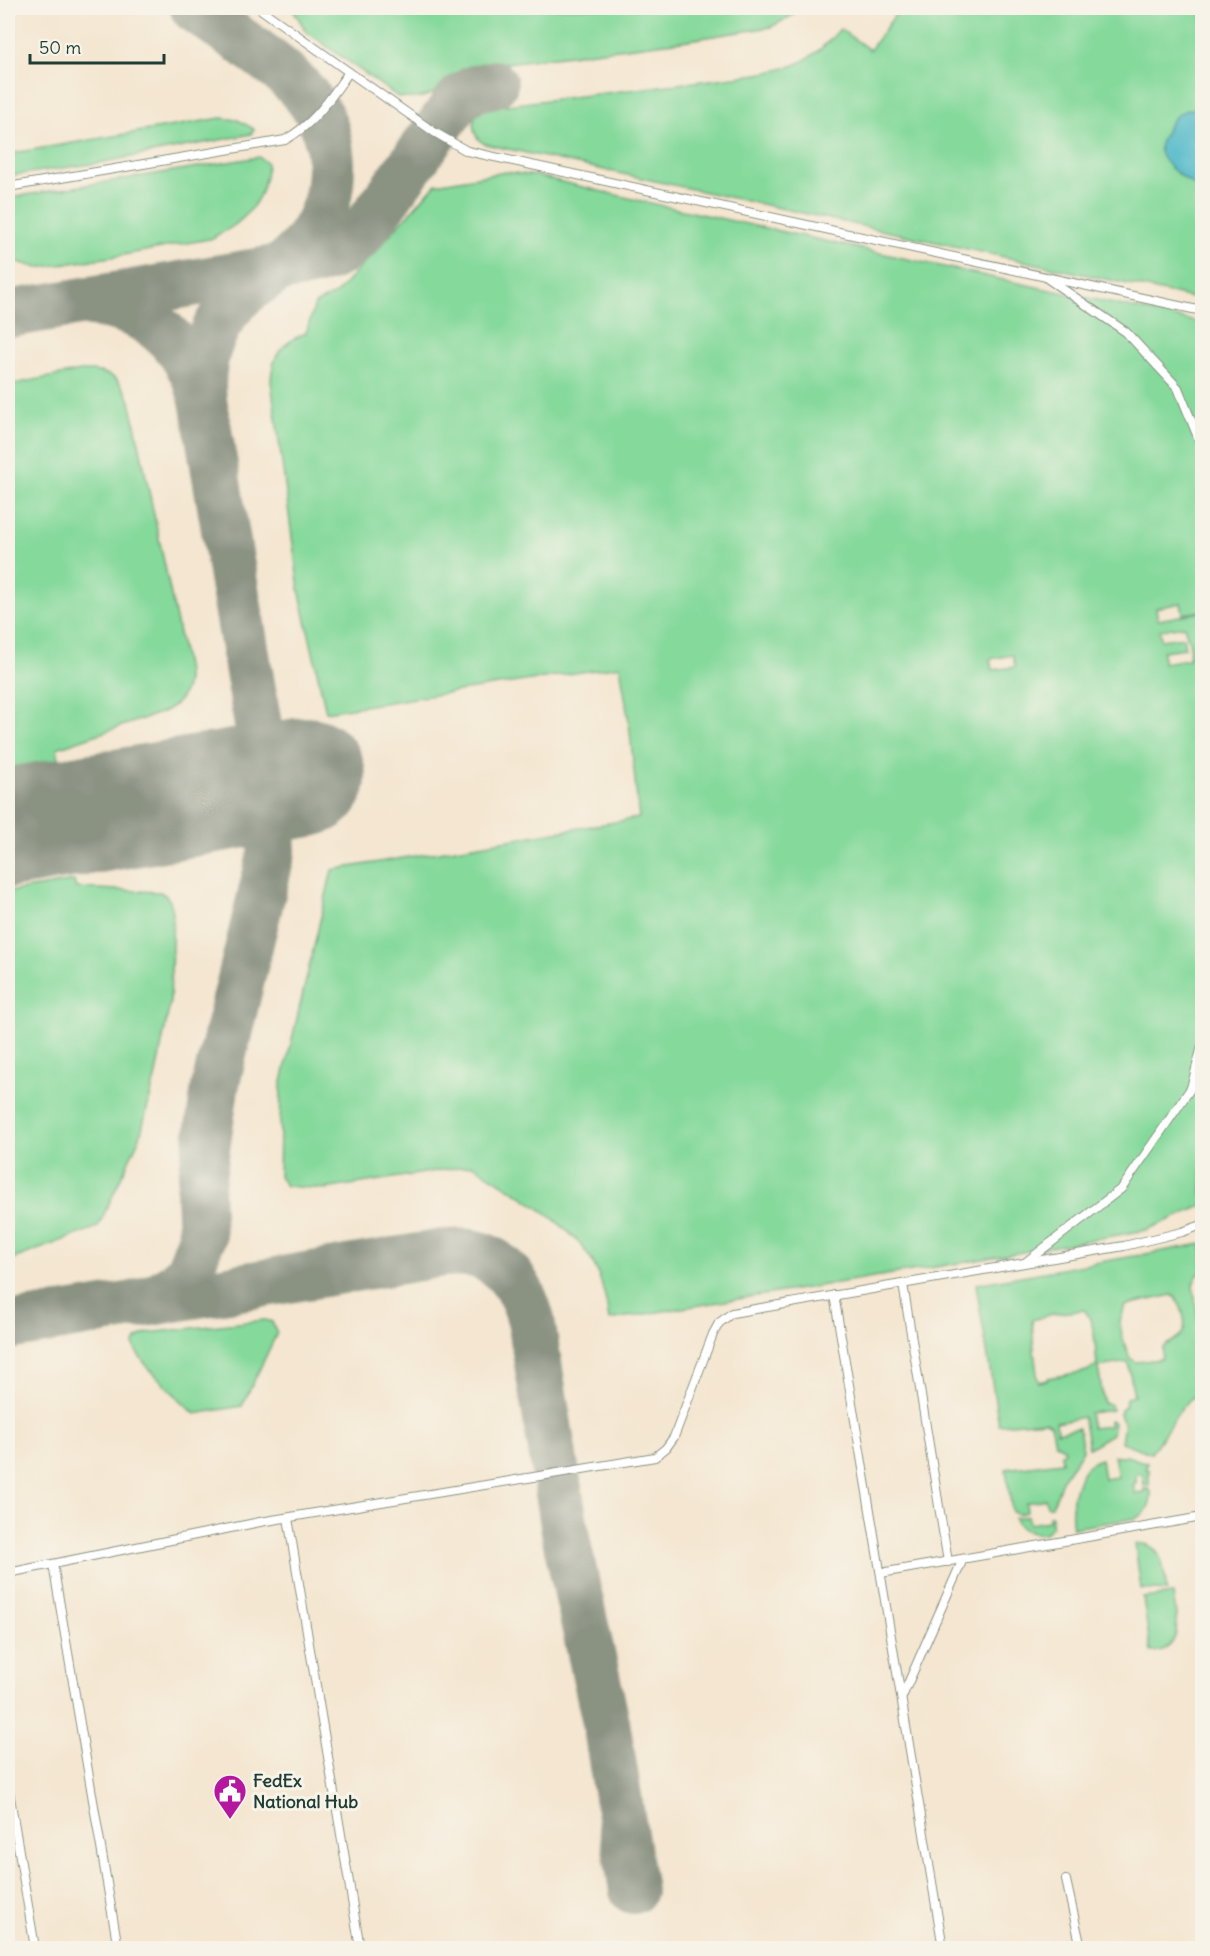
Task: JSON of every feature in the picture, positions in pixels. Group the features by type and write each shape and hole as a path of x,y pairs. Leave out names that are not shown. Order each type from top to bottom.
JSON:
{"lane":[{"path":"259,8 434,132 467,151 1203,311"},
{"path":"8,187 285,140 314,119 349,72"},
{"path":"1045,277 1126,332 1178,388 1203,447"},
{"path":"1024,1263 1122,1188 1191,1088 1203,1046"},
{"path":"8,1573 260,1522 655,1457 674,1437 713,1334 719,1323 732,1313 1124,1246 1203,1225"},
{"path":"903,1284 948,1562"},
{"path":"834,1295 943,1948"},
{"path":"881,1573 1203,1517"},
{"path":"288,1518 360,1948"},
{"path":"902,1699 963,1559"},
{"path":"53,1564 118,1948"},
{"path":"8,1785 35,1948"},
{"path":"1066,1880 1081,1948"}],"green space":[{"path":"292,8 798,8 793,15 771,27 682,41 490,65 462,75 431,95 408,98 398,97 304,30"},
{"path":"900,8 1202,8 1202,300 485,144 477,137 473,126 475,115 483,108 779,70 811,56 840,29 870,50"},
{"path":"221,118 238,120 254,129 251,134 99,163 8,176 8,154"},
{"path":"259,157 267,163 263,187 258,197 245,216 215,238 38,268 8,259 8,198"},
{"path":"506,172 537,176 641,201 1202,323 1202,611 1183,614 1181,603 1156,608 1158,620 1202,612 1202,1206 1146,1230 972,1261 609,1320 597,1271 588,1254 575,1239 543,1211 473,1165 325,1189 286,1186 279,1177 281,1086 332,870 639,818 629,723 620,666 326,712 299,589 271,381 272,372 276,357 285,345 306,333 315,304 337,293 436,184","holes":["1184,626 1190,645 1189,659 1163,663 1163,651 1185,648 1183,637 1161,640 1160,630","1013,655 1015,667 992,670 990,659"]},
{"path":"81,371 105,373 112,376 122,386 130,401 186,666 187,681 180,699 163,712 57,748 59,759 8,768 8,385"},
{"path":"74,881 76,888 160,892 168,898 173,913 170,1003 156,1074 140,1137 98,1227 8,1261 8,892"},
{"path":"1202,1244 1202,1270 1193,1285 1202,1345 1202,1391 1201,1389 1183,1406 1151,1453 1121,1442 1124,1424 1120,1414 1125,1406 1126,1398 1134,1396 1128,1362 1098,1367 1104,1404 1110,1404 1112,1410 1089,1413 1092,1428 1109,1426 1111,1420 1114,1423 1112,1434 1089,1448 1083,1417 1056,1422 1057,1432 1079,1428 1083,1450 1063,1479 1051,1506 1047,1506 1045,1499 1026,1503 1027,1512 1018,1514 1012,1512 1006,1469 1062,1462 1061,1454 1065,1449 1055,1443 1051,1424 1046,1421 999,1425 976,1284","holes":["1172,1295 1178,1301 1185,1323 1182,1334 1163,1347 1161,1359 1136,1362 1130,1358 1121,1331 1120,1322 1124,1307","1084,1310 1093,1328 1097,1365 1087,1371 1038,1382 1032,1320 1053,1314"]},
{"path":"265,1320 272,1322 277,1333 242,1406 195,1414 149,1368 135,1350 134,1344 138,1338 148,1333"},
{"path":"1114,1456 1127,1456 1147,1463 1149,1485 1144,1486 1143,1474 1136,1474 1136,1483 1133,1484 1135,1493 1144,1492 1144,1489 1149,1489 1151,1492 1148,1507 1137,1518 1073,1528 1073,1498 1080,1477 1092,1463 1101,1459 1104,1479 1118,1477"},
{"path":"1028,1516 1029,1524 1049,1521 1049,1516 1052,1516 1052,1527 1045,1533 1035,1533 1023,1529 1014,1518"},
{"path":"1135,1544 1144,1544 1157,1552 1163,1566 1167,1591 1141,1589"},
{"path":"1173,1594 1177,1622 1174,1639 1170,1646 1151,1652 1143,1598"}],"water":[{"path":"1202,108 1202,190 1168,165 1160,151 1160,144 1174,117 1186,110"}],"taxiway":[{"path":"136,1305 160,1295 177,1284 189,1271 202,1237 200,1191 215,1087 272,851 268,784 203,400 203,368 212,338 227,310 250,288 299,252 312,235 326,205 330,184 331,160 328,139 322,121 302,90 272,63 194,8"},
{"path":"8,314 310,263 332,256 350,245 361,234 459,99 474,89 494,84"},
{"path":"91,303 131,312 163,332 187,362 203,400"},
{"path":"8,1326 443,1253 476,1254 487,1258 505,1271 519,1289 531,1320 567,1543 606,1722 633,1890"}],"runway":[{"path":"8,828 306,777"}],"place":[{"name":"FedEx National Hub","path":"230,1820"}]}
